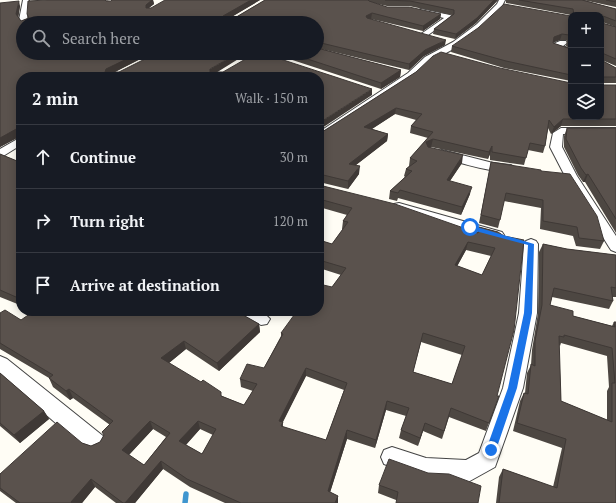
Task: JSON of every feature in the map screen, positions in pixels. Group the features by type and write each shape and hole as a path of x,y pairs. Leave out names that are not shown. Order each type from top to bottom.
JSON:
{"street":[{"path":"24,16 26,0"},
{"path":"324,132 378,92 411,75 428,59 456,44 480,26 503,4"},
{"path":"415,10 450,17 421,35 456,44"},
{"path":"563,43 556,47 568,52"},
{"path":"440,53 454,57"},
{"path":"398,71 411,75"},
{"path":"614,254 556,148 558,133 561,130 616,131"},
{"path":"0,155 16,144"},
{"path":"431,151 493,167 522,171"},
{"path":"0,155 14,161"},
{"path":"558,175 571,176"},
{"path":"388,204 526,242 528,313 513,388 487,460 468,471 426,469 392,457"},
{"path":"0,364 95,443"}],"building":[{"path":"152,0 146,5 146,8 151,8 165,0 251,0 223,16 28,16 28,1"},
{"path":"265,0 368,0 387,7 409,7 441,14 423,26 372,13 366,16 367,18 446,40 425,50 409,64 324,44 324,16 238,16"},
{"path":"385,0 494,0 477,18 456,34 434,29 454,14 454,10 410,1"},
{"path":"519,0 582,0 616,9 616,21 604,16 604,12 574,12 573,9"},
{"path":"19,1 16,14 17,16 16,16 16,60 125,60 106,69 105,72 16,72 16,129 0,138 0,3"},
{"path":"504,4 568,15 568,35 562,34 554,37 553,43 568,48 568,74 506,61 452,46 478,28"},
{"path":"604,24 616,27 616,59 604,54"},
{"path":"324,50 401,70 381,83 310,60 324,60"},
{"path":"441,52 500,68 568,82 568,119 563,119 554,127 549,120 545,146 530,143 526,158 492,152 492,146 489,152 433,139 426,142 428,147 463,155 447,180 472,187 462,207 400,190 398,193 390,191 412,171 406,169 417,161 410,158 433,132 411,126 422,114 396,108 364,127 388,134 349,164 360,166 348,181 324,175 324,131 416,72 433,56"},
{"path":"143,60 226,60 210,69 210,72 119,72"},
{"path":"244,60 283,60 320,72 223,72"},
{"path":"604,62 616,68 616,77 604,77"},
{"path":"324,73 372,89 324,120"},
{"path":"604,85 616,85 616,119 604,119"},
{"path":"567,128 616,128 616,219 588,174 586,175 581,168 566,139"},
{"path":"0,154 16,161 16,297 0,290"},
{"path":"491,162 541,171 570,174 597,216 604,241 579,238 577,227 543,221 543,200 506,193 500,220 481,215"},
{"path":"324,186 395,204 478,233 479,227 498,232 504,236 524,240 514,330 497,396 499,396 489,423 451,408 444,431 425,423 420,438 401,430 409,408 387,401 376,440 347,430 328,491 338,496 335,503 241,503 187,479 161,461 125,503 91,479 71,502 72,503 20,503 0,488 0,474 57,422 82,443 91,446 100,442 104,435 102,432 113,421 69,389 66,391 49,378 53,375 0,343 0,313 5,310 21,320 27,316 245,316 259,324 217,363 184,341 161,358 201,382 203,380 221,392 221,396 244,405 257,384 240,379 247,364 264,368 283,334 281,333 293,316 324,316 324,285 332,287 346,268 324,261 324,242 332,244 348,222 343,221 352,208 324,200","holes":["468,242 495,248 482,275 455,265","423,333 465,346 452,384 413,372","306,368 347,383 326,440 281,426 283,422 279,421","150,421 170,433 144,465 122,450","198,421 216,429 202,454 179,441"]},
{"path":"543,244 567,249 616,255 616,288 611,287 613,301 554,288 550,305 573,311 573,316 615,327 614,322 616,322 616,503 499,503 503,469 557,488 566,439 517,423 524,393 528,394 531,364 535,366 535,341 542,305","holes":["564,335 612,348 615,383 612,383 612,422 561,401 559,336 564,337"]},
{"path":"0,373 44,411 14,435 0,423"},
{"path":"389,459 428,473 449,474 481,486 478,503 396,503 398,492 379,485"}],"waterway":[{"path":"185,503 186,494"}],"route":[{"path":"470,227 531,244 528,313 513,388 491,450"}]}
